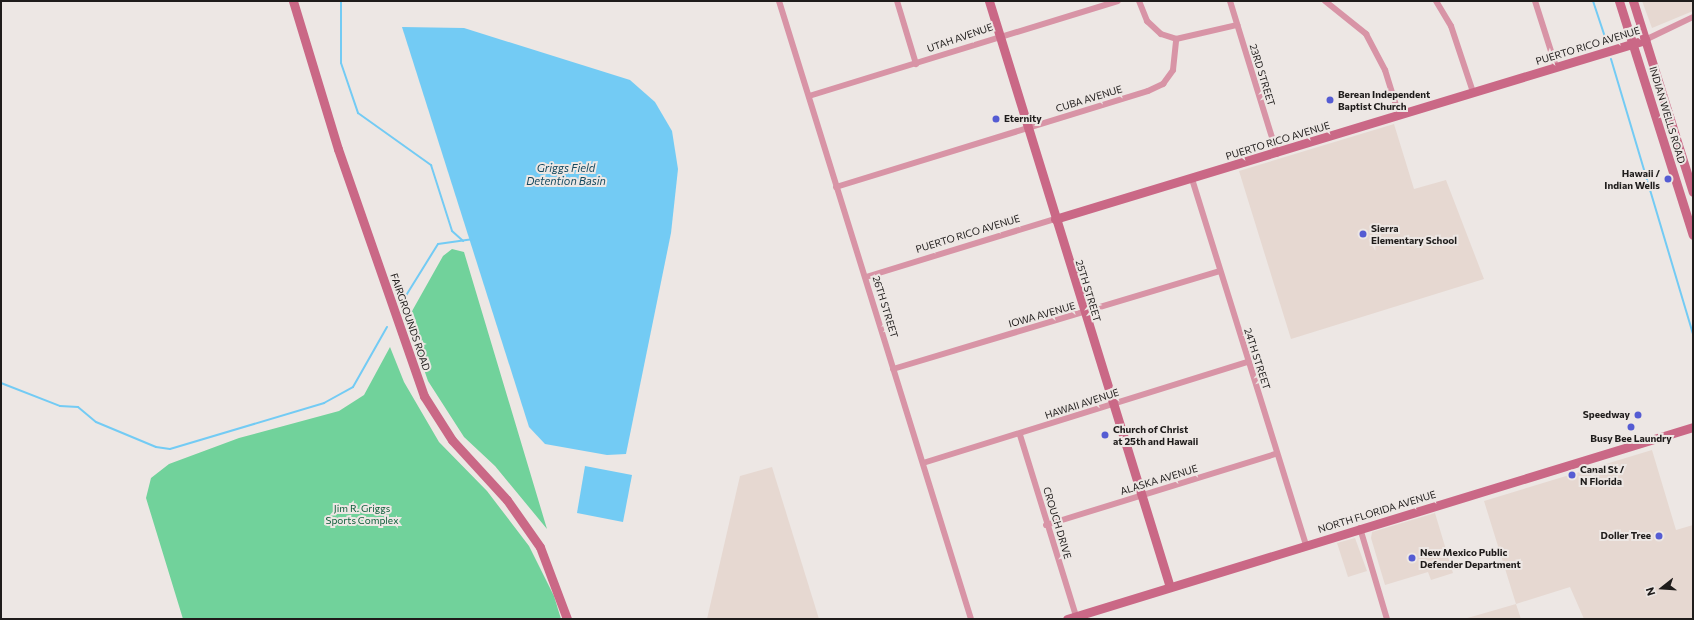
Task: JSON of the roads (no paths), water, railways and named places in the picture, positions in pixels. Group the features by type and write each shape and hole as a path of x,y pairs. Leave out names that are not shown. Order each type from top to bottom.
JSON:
{"main road":[{"name":"FAIRGROUNDS ROAD","path":"294,1 338,149 424,396 452,440 507,500 540,547 567,619"},
{"name":"25TH STREET","path":"990,1 1084,314 1170,587"},
{"name":"INDIAN WELLS ROAD","path":"1619,1 1693,234"},
{"name":"INDIAN WELLS ROAD","path":"1633,1 1693,192"},
{"name":"PUERTO RICO AVENUE","path":"1055,219 1277,154 1644,40"},
{"name":"NORTH FLORIDA AVENUE","path":"1071,618 1360,528 1693,427"}],"street":[{"name":"26TH STREET","path":"779,1 971,619"},
{"path":"897,1 916,64"},
{"name":"UTAH AVENUE","path":"809,96 916,64 1000,35 1118,1"},
{"path":"1139,1 1147,21 1161,34 1176,39 1237,25"},
{"name":"23RD STREET","path":"1230,1 1277,154"},
{"path":"1325,1 1353,20 1366,34 1385,70 1399,115"},
{"path":"1436,1 1451,26 1473,92"},
{"path":"1536,1 1556,67"},
{"name":"PUERTO RICO AVENUE","path":"1644,40 1693,17"},
{"name":"CUBA AVENUE","path":"836,188 1163,84 1173,70 1176,39"},
{"name":"24TH STREET","path":"1192,179 1219,271 1306,545"},
{"name":"PUERTO RICO AVENUE","path":"866,277 1055,219"},
{"name":"IOWA AVENUE","path":"894,369 1084,314 1219,271"},
{"name":"HAWAII AVENUE","path":"922,462 1020,435 1248,362"},
{"name":"CROUCH DRIVE","path":"1020,435 1071,618"},
{"name":"ALASKA AVENUE","path":"1046,525 1276,454"},
{"path":"1360,528 1387,619"}],"water":[{"name":"Griggs Field Detention Basin","path":"402,27 464,28 630,80 655,102 672,131 678,169 671,233 626,454 607,455 545,444 529,427"},
{"path":"585,466 632,475 623,522 577,513"}],"waterway":[{"path":"341,1 341,63 358,113 431,165 452,231 463,241"},
{"path":"1593,1 1607,43"},
{"path":"1611,59 1693,334"},
{"path":"402,302 438,244 472,239"},
{"path":"1,383 60,406 78,407 96,422 156,447 170,449 324,403 353,387 387,327"}],"place":[{"name":"Berean Independent Baptist Church","path":"1330,100"},
{"name":"Eternity","path":"996,119"},
{"name":"Hawaii / Indian Wells","path":"1668,179"},
{"name":"Sierra Elementary School","path":"1363,234"},
{"name":"Speedway","path":"1638,415"},
{"name":"Busy Bee Laundry","path":"1631,427"},
{"name":"Church of Christ at 25th and Hawaii","path":"1105,435"},
{"name":"Canal St / N Florida","path":"1572,475"},
{"name":"Doller Tree","path":"1659,536"},
{"name":"New Mexico Public Defender Department","path":"1412,558"}],"park label":[{"name":"Jim R. Griggs Sports Complex","path":"362,514"}]}
